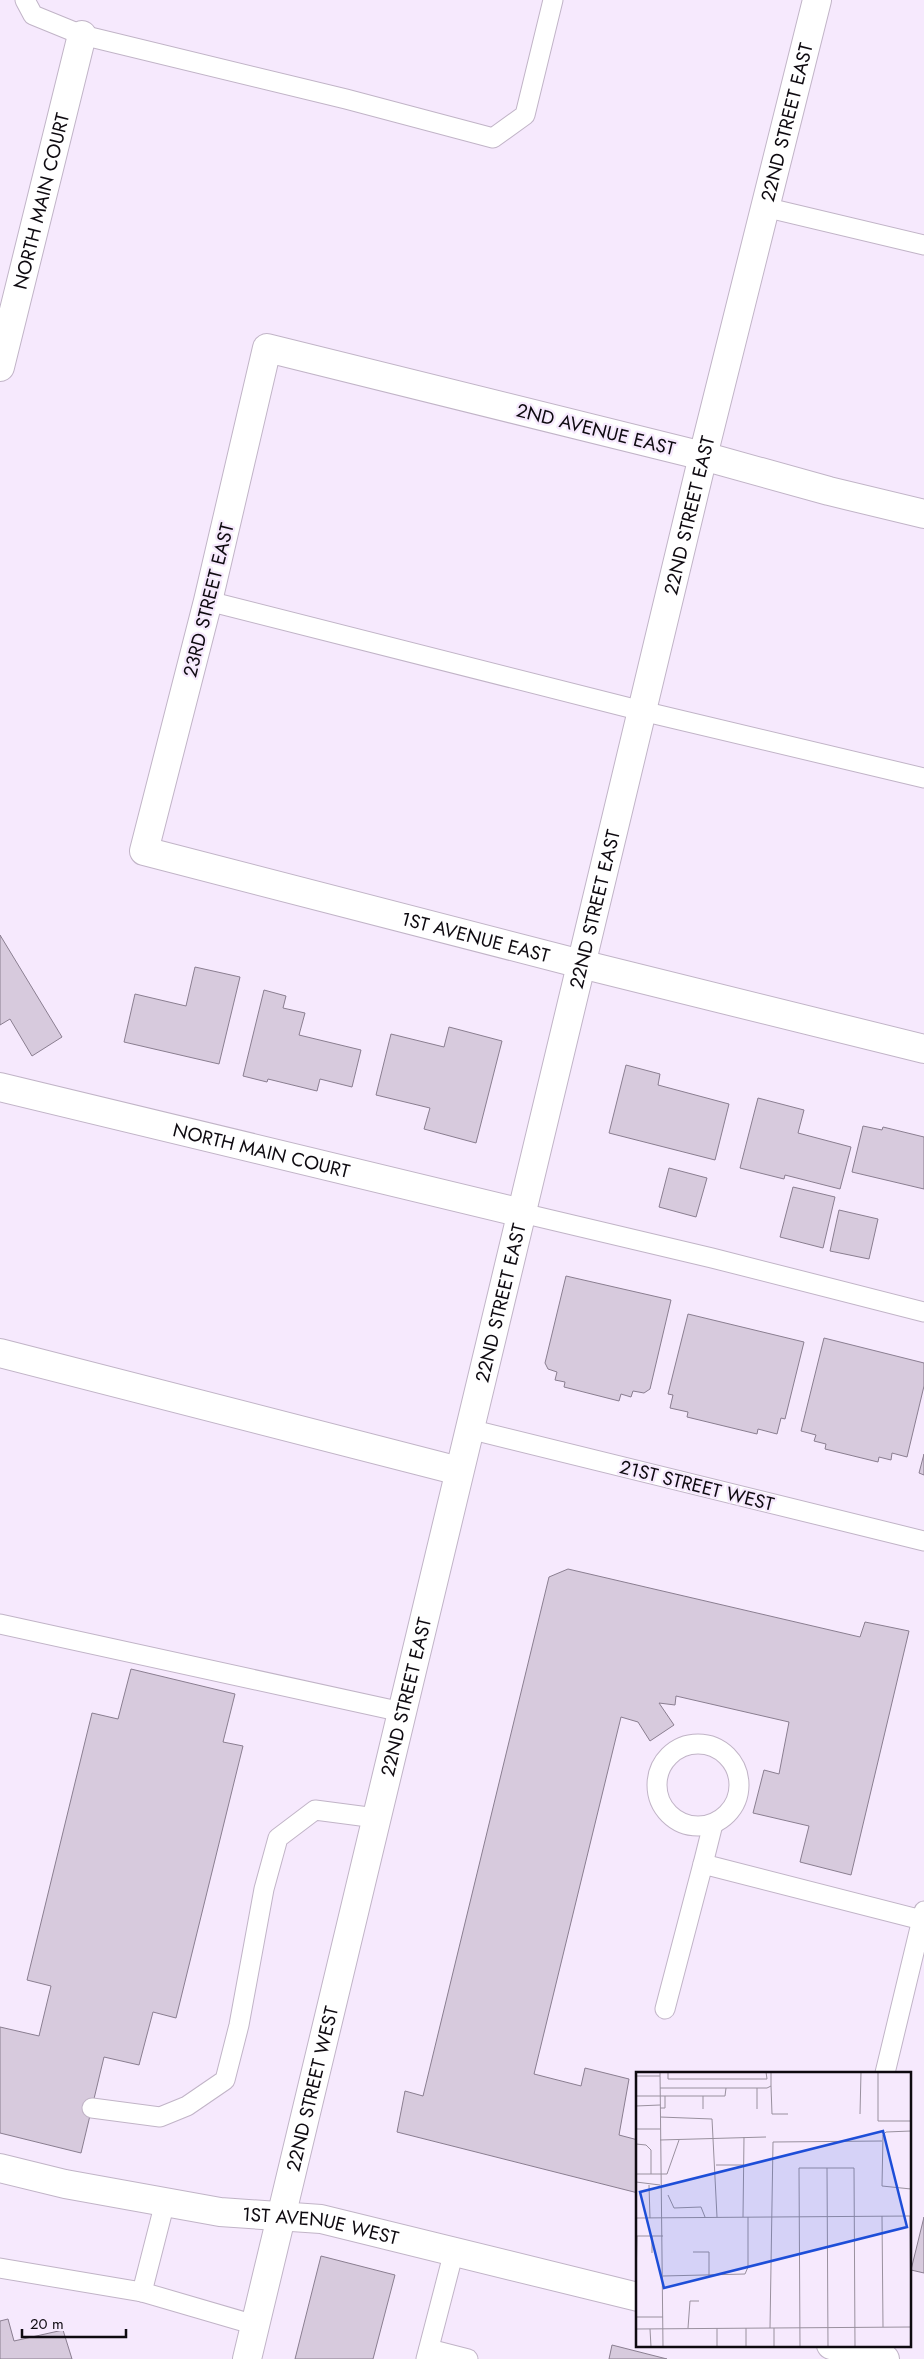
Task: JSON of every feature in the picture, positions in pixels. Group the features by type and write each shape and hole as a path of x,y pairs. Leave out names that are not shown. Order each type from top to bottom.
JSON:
{"street":[{"name":"22ND STREET EAST","path":"376,1818 703,456 817,0"},
{"name":"NORTH MAIN COURT","path":"0,367 82,35"},
{"name":"2ND AVENUE EAST","path":"267,348 703,456 829,491 924,514"},
{"name":"23RD STREET EAST","path":"144,851 208,601 267,348"},
{"name":"1ST AVENUE EAST","path":"144,851 581,964 924,1049"},
{"name":"NORTH MAIN COURT","path":"0,1087 522,1213"},
{"path":"0,1353 460,1471"},
{"name":"22ND STREET WEST","path":"247,2359 376,1818"},
{"name":"1ST AVENUE WEST","path":"0,2168 65,2184 220,2212 321,2219 636,2296"},
{"path":"835,2346 886,2359"}],"lane":[{"path":"25,0 33,15 82,35 346,99 493,138 524,115 553,0"},
{"path":"764,207 924,245"},
{"path":"208,601 642,711 924,778"},
{"path":"522,1213 712,1258 924,1312"},
{"name":"21ST STREET WEST","path":"469,1429 924,1541"},
{"path":"0,1624 402,1712"},
{"path":"665,2009 713,1824 725,1817 733,1806 738,1793 739,1780 735,1766 726,1756 708,1746 688,1745 675,1750 658,1771 656,1785 658,1798 664,1810 674,1820 686,1825 700,1827 713,1824"},
{"path":"92,2108 160,2117 187,2106 225,2080 239,2025 264,1889 278,1838 315,1810 376,1818"},
{"path":"703,1864 923,1915 885,2072"},
{"path":"142,2292 165,2202"},
{"path":"454,2251 428,2354 468,2359"},
{"path":"0,2268 142,2292 255,2325"}],"building":[{"path":"0,935 62,1037 32,1056 10,1019 0,1025"},
{"path":"195,967 240,977 219,1064 124,1042 135,994 186,1006"},
{"path":"264,990 286,996 283,1008 305,1013 299,1035 361,1050 352,1087 320,1079 317,1091 268,1079 267,1082 243,1076"},
{"path":"449,1027 502,1041 476,1143 424,1129 430,1108 376,1095 391,1034 444,1047"},
{"path":"626,1065 660,1074 658,1085 729,1104 715,1160 609,1133"},
{"path":"758,1098 804,1110 798,1133 851,1147 840,1189 785,1175 784,1179 740,1168"},
{"path":"863,1126 882,1130 883,1127 924,1137 924,1189 852,1172"},
{"path":"669,1168 707,1178 696,1217 659,1207"},
{"path":"793,1187 835,1197 823,1248 780,1237"},
{"path":"839,1210 878,1219 869,1259 830,1251"},
{"path":"566,1276 671,1300 650,1389 644,1393 633,1391 631,1397 621,1394 619,1401 564,1387 565,1382 555,1380 557,1372 548,1369 545,1363"},
{"path":"688,1314 804,1342 785,1419 781,1418 777,1434 758,1429 757,1434 687,1417 688,1412 670,1408 673,1395 668,1394"},
{"path":"824,1338 924,1363 924,1386 907,1457 892,1453 891,1460 879,1457 878,1462 825,1449 826,1444 814,1441 816,1435 801,1431"},
{"path":"924,1454 924,1475 919,1473"},
{"path":"568,1569 860,1637 865,1622 909,1631 851,1875 800,1862 809,1826 753,1813 764,1770 779,1774 789,1722 676,1696 675,1705 659,1703 674,1725 650,1741 638,1722 621,1717 534,2074 581,2086 585,2068 629,2079 619,2135 636,2139 636,2192 397,2132 405,2091 423,2096 549,1577"},
{"path":"131,1669 235,1694 223,1742 243,1746 176,2018 153,2012 139,2065 104,2057 81,2153 0,2133 0,2027 39,2036 51,1986 27,1980 92,1713 118,1719"},
{"path":"924,2217 924,2273 912,2270"},
{"path":"321,2256 395,2275 373,2359 295,2359"},
{"path":"8,2319 14,2341 63,2330 72,2359 0,2359 0,2321"},
{"path":"612,2345 667,2359 609,2359"}]}
